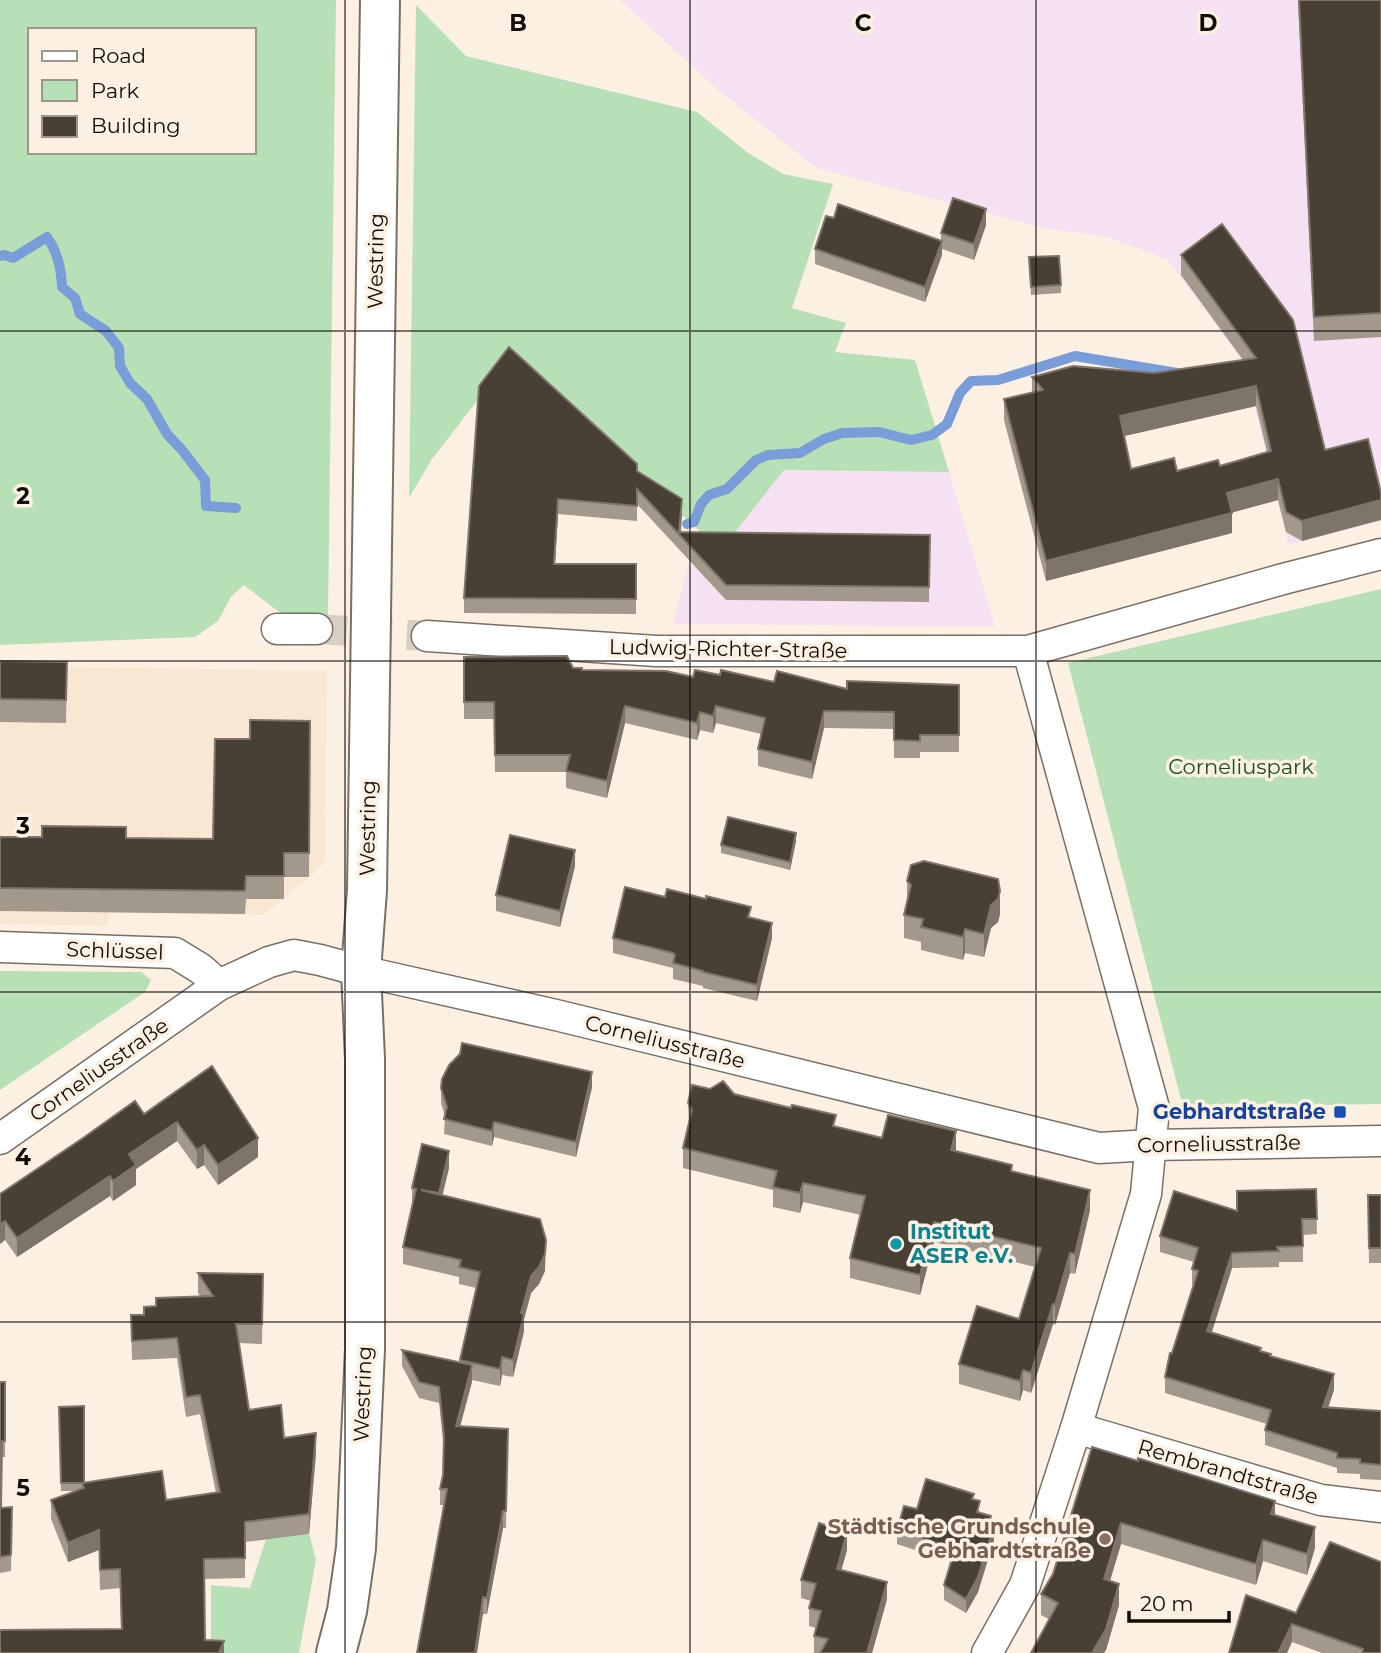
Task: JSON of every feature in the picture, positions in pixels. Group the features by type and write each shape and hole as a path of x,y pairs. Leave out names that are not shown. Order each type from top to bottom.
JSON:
{"main road":[{"name":"Westring","path":"337,1653 347,1611 356,1548 365,1349 365,1059 361,971 367,890 380,0"}],"street":[{"name":"Ludwig-Richter-Straße","path":"427,636 656,651 1028,652 1283,579 1381,554"},
{"path":"277,629 317,629"},
{"path":"987,1653 1026,1585 1076,1429 1146,1194 1154,1108 1028,652"},
{"name":"Schlüssel","path":"0,947 174,953 201,969 219,985"},
{"name":"Corneliusstraße","path":"0,1139 219,985 270,962 294,955 560,1016 1100,1148 1381,1141"},
{"name":"Rembrandtstraße","path":"1076,1429 1321,1500 1381,1507"}],"shaded area":[{"path":"620,0 1381,0 1381,521 1288,545 1244,363 1167,259 1104,236 1047,229 816,168 717,89"},
{"path":"784,470 949,472 995,627 673,624 688,566 702,568 733,535"},
{"path":"0,666 327,671 324,864 264,915 109,913 108,926 0,924"}],"green space":[{"path":"0,0 336,0 328,616 283,615 244,585 231,597 218,621 195,637 0,645"},
{"path":"416,5 466,56 697,112 748,153 783,174 833,184 792,308 846,323 835,352 915,360 949,472 784,470 733,535 703,534 508,361 432,459 409,498"},
{"name":"Corneliuspark","path":"1381,589 1381,1104 1183,1107 1068,663"},
{"path":"0,971 141,972 151,980 145,992 0,1090"},
{"path":"309,1533 316,1560 299,1653 211,1653 211,1585 250,1588 266,1539"}],"building":[{"path":"1299,0 1381,0 1381,313 1314,317"},
{"path":"953,198 986,209 974,244 941,233"},
{"path":"838,204 942,241 925,287 815,249 826,216 834,218"},
{"path":"1222,224 1293,320 1325,450 1368,439 1381,500 1302,521 1286,512 1278,479 1227,493 1232,513 1046,561 1004,399 1043,390 1032,377 1073,366 1154,373 1256,358 1181,255","holes":["1256,386 1271,451 1220,466 1218,460 1177,471 1174,458 1131,469 1120,416"]},
{"path":"1059,256 1061,285 1031,287 1029,257"},
{"path":"509,347 637,464 637,471 682,499 679,532 930,535 929,587 726,585 637,489 637,506 558,499 554,564 636,564 636,599 464,598 479,386"},
{"path":"567,656 573,668 582,670 666,671 693,677 695,670 720,675 721,670 774,682 777,671 847,689 847,681 959,685 959,735 920,735 920,741 894,740 894,712 824,711 812,762 758,749 765,718 716,706 713,716 700,712 697,723 625,706 607,781 566,771 570,755 495,755 494,702 464,702 464,657"},
{"path":"0,661 67,662 66,700 0,699"},
{"path":"250,720 310,721 309,853 284,853 284,876 246,876 245,891 0,888 0,837 42,837 42,826 126,827 126,838 213,839 215,739 250,739"},
{"path":"728,817 796,833 790,862 721,845"},
{"path":"510,835 575,850 560,911 496,895"},
{"path":"924,861 998,879 998,899 991,905 984,934 965,929 963,937 921,927 923,919 904,915 911,885 907,881 911,865"},
{"path":"625,887 665,897 667,889 751,907 748,917 772,923 757,985 673,963 673,953 613,938"},
{"path":"462,1043 592,1072 576,1142 494,1122 492,1131 444,1119 447,1107 441,1088 442,1079 449,1065 460,1054"},
{"path":"212,1066 258,1138 218,1165 204,1145 197,1150 177,1122 129,1154 136,1165 113,1181 110,1176 17,1238 5,1221 0,1224 0,1194 135,1101 144,1114"},
{"path":"723,1081 734,1094 791,1108 792,1105 836,1115 833,1126 882,1138 888,1115 956,1131 951,1150 1012,1165 1011,1171 1090,1190 1075,1254 1070,1253 1031,1373 1023,1370 1020,1381 959,1364 977,1306 1019,1319 1041,1248 934,1222 920,1275 850,1258 865,1196 803,1183 800,1193 773,1187 777,1171 683,1148 692,1110 688,1103 692,1085 710,1089"},
{"path":"422,1144 449,1151 439,1193 421,1190 540,1219 546,1240 545,1254 531,1276 513,1360 502,1357 500,1369 460,1360 480,1272 459,1267 461,1260 403,1247 416,1189 412,1188"},
{"path":"1316,1189 1317,1219 1302,1219 1303,1246 1277,1247 1279,1251 1232,1253 1207,1331 1261,1348 1260,1351 1271,1354 1270,1356 1334,1374 1323,1407 1381,1411 1381,1465 1360,1463 1360,1459 1337,1458 1337,1453 1265,1430 1271,1410 1165,1377 1170,1353 1198,1271 1192,1269 1198,1248 1160,1236 1174,1191 1237,1211 1237,1191"},
{"path":"1368,1195 1381,1195 1381,1248 1369,1248"},
{"path":"198,1273 263,1274 262,1324 236,1324 249,1410 281,1405 284,1438 316,1433 309,1514 245,1522 245,1558 204,1559 205,1640 224,1641 219,1653 0,1653 0,1630 122,1629 120,1569 100,1570 99,1530 68,1543 51,1500 84,1488 82,1483 162,1471 166,1500 220,1492 200,1395 186,1397 177,1338 132,1341 131,1315 144,1315 144,1307 156,1306 156,1298 213,1296"},
{"path":"402,1350 472,1365 456,1426 508,1429 506,1511 503,1511 487,1598 483,1597 475,1653 417,1653 447,1489 440,1489 444,1436 439,1387 419,1382"},
{"path":"0,1382 5,1382 1,1508 12,1507 11,1555 0,1557"},
{"path":"84,1406 84,1483 61,1483 59,1407"},
{"path":"1092,1447 1138,1461 1138,1458 1275,1501 1271,1514 1315,1527 1307,1554 1263,1540 1256,1564 1121,1523 1104,1579 1119,1584 1106,1629 1092,1653 1031,1653 1058,1603 1041,1594 1053,1574"},
{"path":"926,1479 974,1494 972,1499 980,1501 977,1512 991,1516 989,1523 994,1526 978,1577 966,1599 944,1585 955,1549 897,1530 904,1506 917,1509"},
{"path":"819,1523 847,1532 837,1569 887,1582 867,1653 820,1653 828,1639 814,1636 821,1611 809,1608 816,1584 801,1580"},
{"path":"1330,1542 1381,1562 1381,1653 1362,1653 1363,1649 1292,1624 1278,1653 1229,1653 1246,1595 1296,1613"}],"waterway":[{"path":"0,256 13,258 47,237 58,261 62,287 75,298 80,314 106,331 119,348 120,366 130,383 147,399 167,434 205,480 206,506 236,508"},
{"path":"687,524 694,522 701,504 709,495 727,489 756,460 768,455 800,453 824,439 842,433 879,432 911,440 932,435 947,424 960,393 971,381 998,380 1075,356 1177,373"}],"tunnel":[{"path":"317,629 427,636"}],"place":[{"name":"Gebhardtstraße","path":"1340,1112"},
{"name":"Institut ASER e.V.","path":"896,1244"},
{"name":"Städtische Grundschule Gebhardtstraße","path":"1105,1539"}]}
